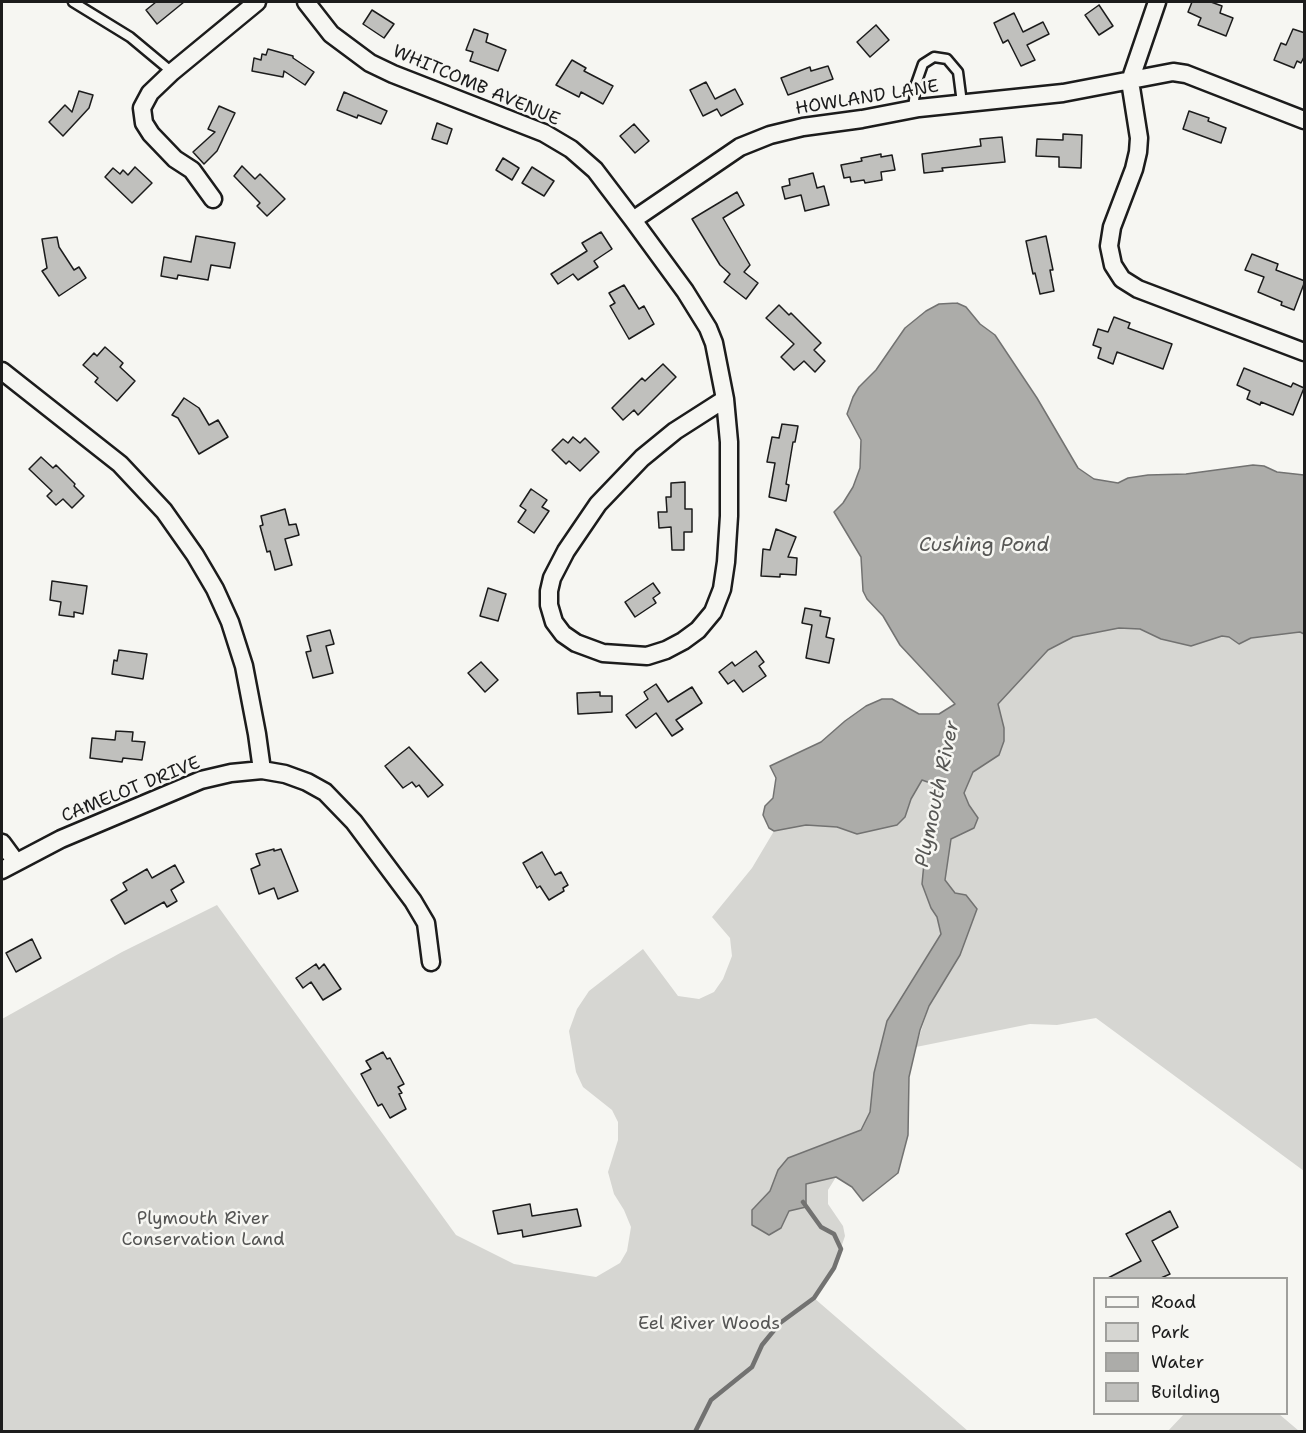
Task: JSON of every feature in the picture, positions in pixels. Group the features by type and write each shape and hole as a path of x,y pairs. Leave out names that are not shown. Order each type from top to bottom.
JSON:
{"street":[{"path":"213,199 192,170 175,159 151,134 144,123 142,108 150,93 172,72 257,2"},
{"name":"WHITCOMB AVENUE","path":"306,2 330,34 370,63 544,134 571,149 595,170 685,291 708,328 714,343 725,399 729,442 729,516 726,562 722,589 713,612 698,630 683,641 647,656 603,653 576,643 562,634 554,621 549,605 552,578 566,551 598,504 642,458 675,431 725,399"},
{"path":"1157,2 1130,81 1139,138 1138,152 1112,227 1110,246 1113,265 1122,279 1138,290 1305,352"},
{"name":"HOWLAND LANE","path":"633,220 732,152 760,139 803,127 914,109 1063,93 1173,72 1186,74 1305,120"},
{"path":"2,371 120,464 164,511 190,548 230,622 244,666 262,770"},
{"name":"CAMELOT DRIVE","path":"9,866 61,838 201,780 231,773 262,770 285,774 325,792 341,807 413,901 426,923 431,962"},
{"path":"2,843 9,866"}],"lane":[{"path":"73,2 130,37 172,72"},
{"path":"914,109 916,84 923,63 934,57 947,59 958,72 962,103"}],"green space":[{"path":"1119,628 1140,629 1161,639 1191,646 1222,636 1229,636 1239,644 1251,638 1300,632 1304,634 1304,1171 1096,1018 1057,1025 1030,1024 916,1047 929,1006 960,955 955,893 945,880 949,847 951,839 974,828 964,793 973,772 999,755 1004,728 998,704 1048,650 1073,637"},
{"path":"922,780 933,784 933,805 926,842 922,884 937,917 941,934 913,978 874,1073 870,1112 860,1130 831,1142 778,1170 770,1191 752,1209 752,1224 769,1235 781,1228 806,1184 836,1177 828,1190 828,1204 843,1226 845,1236 834,1268 814,1298 968,1431 2,1431 2,1019 122,952 217,905 456,1235 514,1264 596,1277 620,1263 627,1251 631,1227 614,1194 608,1172 618,1140 618,1122 612,1110 583,1087 576,1072 569,1031 577,1009 589,991 643,949 678,996 699,999 714,992 723,979 732,956 730,938 712,917 752,868 774,831 806,825 837,827 857,834 905,817 911,799"},
{"path":"1183,1415 1280,1415 1299,1431 1168,1431"}],"water":[{"name":"Cushing Pond","path":"957,303 966,307 980,324 995,335 1037,398 1078,468 1094,479 1118,483 1128,478 1148,475 1186,474 1253,465 1264,466 1277,472 1304,475 1304,634 1300,632 1251,638 1239,644 1229,637 1222,636 1191,646 1161,639 1140,629 1119,628 1073,637 1048,650 998,704 1004,728 1004,741 999,755 973,772 964,793 978,818 974,828 951,839 945,880 955,893 966,895 977,909 960,955 929,1006 920,1030 909,1077 908,1135 898,1173 863,1201 852,1187 836,1177 806,1184 806,1207 789,1211 781,1228 769,1235 752,1225 752,1210 770,1191 778,1170 788,1158 861,1130 870,1112 874,1073 887,1021 941,934 937,917 922,884 926,842 933,805 933,784 922,780 911,799 905,817 897,825 857,834 837,827 806,825 774,831 769,828 763,815 765,806 773,798 776,778 770,766 821,742 866,706 882,699 892,699 919,714 939,714 955,704 900,645 883,616 867,599 863,591 861,557 834,512 853,487 860,468 861,440 847,414 853,397 859,387 876,370 905,328 939,304"}],"building":[{"path":"156,2 184,2 157,24 146,10"},
{"path":"1192,2 1211,2 1222,6 1220,13 1233,18 1226,36 1198,25 1201,18 1188,12"},
{"path":"1099,5 1113,26 1099,35 1085,15"},
{"path":"372,10 394,24 384,38 363,24"},
{"path":"1014,13 1023,32 1043,22 1049,34 1027,45 1035,60 1021,66 1008,40 1003,43 994,23"},
{"path":"876,25 889,40 870,57 857,42"},
{"path":"474,29 488,34 486,42 506,50 498,71 470,61 473,52 466,50"},
{"path":"1293,29 1305,33 1305,55 1301,63 1297,61 1294,68 1274,60 1281,43 1286,45"},
{"path":"268,49 293,56 314,72 305,85 284,71 283,77 252,71 254,58 261,60 262,54 266,55"},
{"path":"572,60 586,68 584,71 613,86 603,104 581,92 579,97 556,85"},
{"path":"828,66 833,79 788,95 781,78 810,67 811,71"},
{"path":"706,82 715,99 735,89 743,104 721,116 717,109 703,116 690,90"},
{"path":"79,91 93,95 89,108 63,136 49,122 65,105 72,112"},
{"path":"344,92 387,111 381,124 337,110"},
{"path":"219,106 235,113 217,151 204,164 193,152 215,132 208,129"},
{"path":"1189,111 1209,118 1208,121 1226,128 1221,143 1183,129"},
{"path":"437,123 452,129 447,144 432,139"},
{"path":"634,124 649,141 635,153 620,136"},
{"path":"1063,134 1082,135 1081,168 1059,167 1059,157 1036,156 1037,139 1063,140"},
{"path":"1002,137 1005,162 942,168 943,171 924,173 922,154 981,146 980,139"},
{"path":"881,154 881,157 892,155 895,170 881,172 882,180 865,183 864,180 851,182 850,177 844,178 841,165"},
{"path":"503,158 519,168 512,180 496,170"},
{"path":"242,166 255,179 260,174 285,199 267,216 257,206 260,203 234,176"},
{"path":"135,167 152,183 132,203 105,177 113,168 120,174 123,170 128,175"},
{"path":"532,167 554,181 544,196 522,183"},
{"path":"813,173 817,188 824,186 829,205 805,211 801,195 785,199 782,187 790,185 789,179"},
{"path":"737,192 744,205 723,218 750,265 744,272 758,283 746,299 724,282 730,274 720,265 692,219"},
{"path":"601,232 612,249 594,261 598,267 578,280 573,274 558,284 551,274 587,251 582,243"},
{"path":"196,236 235,243 230,268 211,265 208,280 178,275 177,279 161,276 164,257 191,262"},
{"path":"1046,236 1053,270 1050,270 1054,291 1040,294 1026,241"},
{"path":"57,237 59,247 74,270 79,267 86,278 59,296 42,271 47,268 42,239"},
{"path":"1252,254 1278,264 1276,270 1305,281 1294,310 1258,292 1264,277 1245,270"},
{"path":"624,285 639,309 644,306 654,324 629,339 610,306 615,303 609,293"},
{"path":"779,305 789,315 791,313 821,343 814,350 825,361 815,372 804,361 794,370 781,357 794,344 766,318"},
{"path":"1114,317 1130,323 1128,328 1172,344 1163,369 1117,352 1113,364 1098,358 1101,348 1093,345 1098,329 1108,332"},
{"path":"105,347 123,363 120,367 135,381 117,401 95,382 98,378 83,365 94,353 97,356"},
{"path":"663,364 676,377 638,415 634,410 623,420 612,408 642,378 645,381"},
{"path":"1244,368 1291,387 1293,383 1304,388 1293,415 1247,399 1250,391 1237,385"},
{"path":"184,398 199,408 209,425 218,420 228,437 199,454 178,418 172,415"},
{"path":"782,424 798,426 786,484 789,485 786,501 769,497 775,463 767,462 772,437 779,438"},
{"path":"573,437 580,443 585,438 599,452 580,471 569,461 566,464 552,450 563,439 568,443"},
{"path":"41,457 53,468 56,465 84,496 72,508 63,499 56,505 47,496 52,491 29,469"},
{"path":"685,482 685,509 692,509 692,532 684,532 684,550 672,550 671,527 659,528 658,512 667,512 666,497 671,497 671,483"},
{"path":"531,489 547,500 542,507 549,511 534,533 518,522 526,510 520,506"},
{"path":"285,509 289,525 296,524 299,535 285,539 292,565 275,570 260,526 263,525 261,516"},
{"path":"776,529 796,537 788,557 797,558 796,575 761,576 763,549 770,550"},
{"path":"52,581 87,586 83,614 74,612 74,617 59,615 61,602 50,600"},
{"path":"653,583 660,593 653,598 656,603 635,617 625,602"},
{"path":"488,588 506,594 498,621 480,616"},
{"path":"805,608 821,611 820,616 830,618 826,637 834,639 829,663 806,658 812,625 802,623"},
{"path":"330,630 334,644 326,646 333,673 313,678 306,652 311,651 307,636"},
{"path":"119,650 147,654 143,679 112,674 114,660 117,661"},
{"path":"756,651 764,662 759,666 766,676 743,692 734,680 728,684 719,672 732,662 735,666"},
{"path":"481,662 498,680 485,692 468,673"},
{"path":"656,684 668,702 692,687 702,703 676,720 683,729 672,736 656,713 636,728 626,715 648,699 644,692"},
{"path":"600,692 600,696 612,696 612,712 578,714 577,693"},
{"path":"116,731 133,732 132,741 145,742 142,760 123,758 122,762 90,758 92,738 115,740"},
{"path":"409,747 443,785 428,797 419,785 416,787 412,782 403,788 385,766"},
{"path":"274,849 274,851 281,849 298,891 278,899 274,888 259,894 251,869 260,865 256,854"},
{"path":"542,852 555,875 561,872 568,885 563,888 564,891 549,900 540,886 537,888 523,863"},
{"path":"175,865 184,882 171,890 177,901 167,907 164,902 125,924 111,900 127,890 123,883 147,869 152,878"},
{"path":"32,939 41,958 16,972 6,953"},
{"path":"316,964 319,969 324,964 341,989 323,1000 311,982 303,988 296,978"},
{"path":"383,1052 387,1059 390,1058 404,1084 398,1087 406,1109 390,1118 382,1104 378,1106 361,1074 371,1069 366,1061"},
{"path":"530,1204 532,1216 577,1209 581,1226 523,1237 522,1230 498,1234 493,1211"},
{"path":"1170,1211 1178,1227 1152,1241 1170,1274 1163,1277 1110,1277 1141,1261 1126,1234"}],"waterway":[{"name":"Plymouth River","path":"695,1432 711,1400 752,1367 762,1345 780,1323 814,1298 834,1268 841,1249 834,1234 821,1227 803,1202"}],"park label":[{"name":"Plymouth River Conservation Land","path":"203,1229"},
{"name":"Eel River Woods","path":"709,1324"}]}
